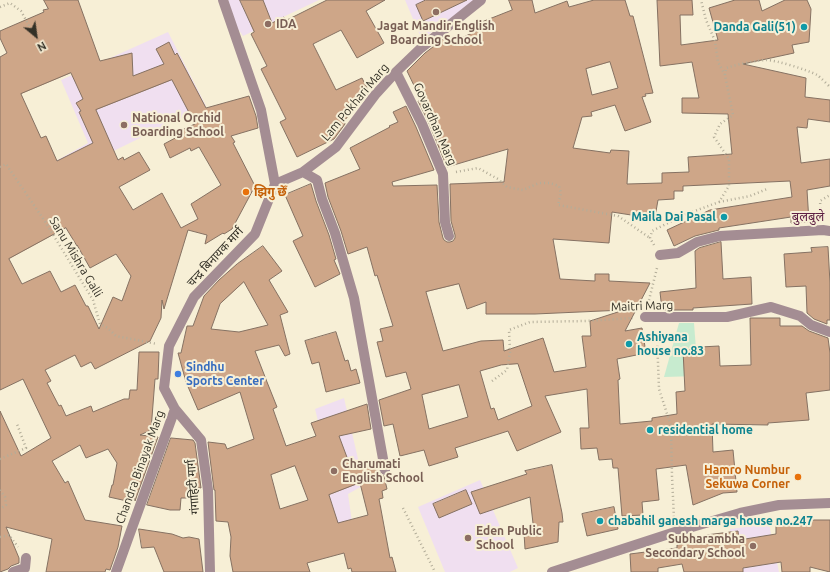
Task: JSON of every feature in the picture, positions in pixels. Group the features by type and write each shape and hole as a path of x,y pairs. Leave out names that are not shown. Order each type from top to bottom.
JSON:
{"street":[{"path":"223,0 261,110 275,184 303,172 317,180 322,199 335,233 354,298 385,470"},
{"name":"Lam Pokhari Marg","path":"303,172 336,147 375,95 396,72 421,48 482,0"},
{"name":"Govardhan Marg","path":"396,72 422,124 443,174 445,222 449,236"},
{"name":"चन्द्र बिनायक मार्ग","path":"169,346 194,297 255,234 275,184"},
{"path":"660,255 678,253 697,242 720,236 826,230"},
{"name":"Maitri Marg","path":"645,318 727,317 771,307 800,316 810,325 830,332"},
{"name":"Chandra Binayak Marg","path":"116,572 174,410 164,388 169,346"},
{"name":"गंगाहिटी मार्ग","path":"174,410 201,440 208,490 210,572"},
{"path":"552,572 740,513 779,505 830,503"},
{"path":"13,572 24,568 26,558"}],"path":[{"path":"0,7 10,3 21,11 32,31"},
{"path":"725,75 726,68 744,63 768,60 794,66 818,75 830,87"},
{"name":"Sanu Mishra Galli","path":"0,167 6,164 46,223 93,300 100,324 108,328 116,336 169,346"},
{"path":"443,174 478,168 498,179 507,187 523,190 539,183 550,183 559,186 561,193 558,205 618,216 650,238"},
{"path":"718,202 750,196 767,189"},
{"path":"826,230 820,201 830,195"},
{"name":"Maitri Marg","path":"492,381 507,370 510,352 509,330 530,322 645,318"},
{"path":"0,459 26,448 17,424"},
{"path":"0,490 5,497 6,505 0,509"},
{"path":"403,508 435,572"}],"shaded area":[{"path":"228,0 319,0 243,36 236,26"},
{"name":"Jagat Mandir English Boarding School","path":"405,0 477,0 447,23 440,25 422,40"},
{"name":"National Orchid Boarding School","path":"168,32 206,106 97,159 29,176 88,143 61,80"},
{"name":"Charumati English School","path":"344,398 364,485 348,494 353,529 330,539 313,467 329,464 315,409"},
{"name":"Eden Public School","path":"480,480 518,568 510,572 445,572 418,507"},
{"name":"Subharambha Secondary School","path":"769,524 779,572 737,572 730,529"}],"green space":[{"path":"679,323 694,323 698,376 664,377"}],"building":[{"path":"44,0 78,0 100,61 132,53 133,76 164,64 156,49 169,42 175,55 177,53 206,108 249,96 256,116 258,128 231,136 235,142 233,143 255,186 232,229 205,244 207,235 188,230 164,309 162,300 161,318 150,341 95,369 91,362 81,367 75,355 45,370 51,381 47,383 66,416 91,406 93,412 124,399 129,399 130,390 137,390 139,352 159,352 158,379 155,379 151,430 140,435 158,437 135,501 132,480 127,501 109,497 117,463 108,449 86,458 80,445 52,461 65,483 68,481 85,520 122,526 118,547 110,570 106,569 105,572 46,572 52,539 6,527 19,558 19,563 0,572 0,411 21,456 51,438 23,379 0,390 0,57 7,53 0,38 0,31 48,9","holes":["71,73 83,99 76,103 81,111 79,112 93,143 57,161 46,136 41,138 21,94","172,80 195,124 177,132 179,136 164,144 170,158 190,148 191,151 199,147 221,185 191,204 198,219 181,228 162,193 133,210 119,187 150,170 139,152 124,160 123,157 118,160 96,110","66,228 90,268 116,254 131,276 122,301 113,297 99,329 88,306 86,306 75,285 61,292 50,271 22,284 9,259"]},
{"path":"240,0 263,0 272,23 284,17 285,21 327,0 385,0 366,11 384,43 357,58 341,30 313,44 336,90 362,78 369,92 344,121 345,124 334,139 297,157 280,122 286,119 261,69 267,66 251,34 254,32"},
{"path":"426,0 467,0 423,21 416,5"},
{"path":"509,0 532,0 535,13 567,1 569,7 594,0 625,0 630,16 633,16 653,93 645,94 646,96 642,97 651,122 625,131 615,105 591,112 592,116 582,117 573,148 610,153 611,150 629,151 627,184 662,183 662,173 689,172 688,157 732,154 728,114 682,113 682,98 699,98 692,62 660,66 657,0 692,0 693,15 680,15 681,45 718,40 709,8 735,0 759,0 762,11 785,0 807,0 811,9 809,42 792,45 794,53 743,64 806,78 805,97 830,100 830,122 808,119 807,128 797,127 801,163 830,159 830,186 807,190 809,222 791,223 791,217 719,228 719,230 695,236 674,246 667,230 710,210 792,197 790,181 683,186 683,191 674,191 674,199 658,200 655,217 644,217 612,212 609,243 553,239 560,279 595,281 595,274 609,274 609,281 650,283 625,331 642,328 646,353 617,359 620,379 618,380 620,424 652,421 652,418 677,414 676,392 685,391 683,350 719,346 720,366 751,365 750,318 780,318 780,326 802,326 809,331 828,338 830,353 830,390 806,393 809,420 768,423 768,425 712,424 713,452 733,450 737,492 723,493 693,505 686,465 656,469 659,500 642,502 643,515 622,516 618,468 613,468 612,459 599,460 597,448 581,449 580,428 589,428 587,389 545,396 561,432 517,451 508,431 455,448 458,457 429,466 424,450 400,456 393,424 384,426 379,400 411,389 406,372 386,377 377,342 383,341 380,329 393,326 377,275 375,276 367,247 348,254 328,197 325,183 360,169 350,148 398,122 393,112 406,106 434,170 392,182 393,186 437,185 439,222 443,238 447,242 453,241 455,235 451,221 450,184 504,182 508,149 447,167 418,101 421,100 407,71 425,53 449,35 452,42 477,31 474,25 512,10","holes":["610,62 618,88 592,95 586,69","459,284 467,309 486,302 486,314 535,314 624,310 590,321 591,336 582,336 586,367 554,372 543,338 504,351 503,340 481,341 443,351 426,292","518,364 532,406 498,420 494,408 491,409 480,371 501,365","459,385 468,417 429,429 422,395"]},
{"path":"311,184 329,235 336,259 334,260 340,274 315,287 293,241 303,236 285,195"},
{"path":"721,242 723,279 751,277 752,304 693,308 693,310 662,310 660,292 696,288 695,251 699,248"},
{"path":"263,246 282,271 269,280 288,312 280,315 290,354 285,356 279,345 255,351 277,407 273,409 286,446 316,436 311,423 367,404 371,429 339,436 351,468 374,462 375,466 378,466 380,474 384,476 387,489 382,491 383,498 379,499 390,558 392,557 396,572 352,572 351,568 348,569 344,553 307,563 310,572 233,572 230,556 231,537 228,522 216,521 215,490 208,442 225,444 227,449 254,439 240,392 198,410 186,382 178,353 181,353 187,326 193,326 204,296 237,264","holes":["244,282 268,325 239,332 211,329 220,304","295,466 308,500 280,509 271,475","360,483 368,515 338,523 329,495"]},
{"path":"828,247 830,320 827,320 827,324 814,319 807,313 806,286 786,287 784,254 812,252 811,248"},
{"path":"336,332 345,361 348,360 351,371 356,369 360,383 326,392 319,362 312,364 305,341"},
{"path":"171,438 193,440 195,443 201,488 188,487 187,498 181,498 180,510 170,510 147,505"},
{"path":"552,465 563,522 559,522 558,542 525,549 524,533 534,532 530,497 480,514 471,492 527,474 525,471"},
{"path":"466,490 472,504 439,518 433,504"},
{"name":"chabahil ganesh marga house no.247","path":"614,507 618,529 587,536 582,514"},
{"path":"805,520 830,520 830,572 810,567 810,572 782,572 781,562 743,568 743,572 684,572 682,564 658,568 658,572 631,572 630,554 677,548 677,545 706,537 706,535 738,531 739,540 776,534 776,523 805,522"},
{"path":"139,529 172,534 183,538 189,537 199,539 203,572 164,572 154,547 142,548"}],"place":[{"name":"Jagat Mandir English Boarding School","path":"436,12"},
{"name":"IDA","path":"268,24"},
{"name":"Danda Gali(51)","path":"804,27"},
{"name":"National Orchid Boarding School","path":"124,125"},
{"name":"झिगु छेँ","path":"246,192"},
{"name":"Maila Dai Pasal","path":"724,217"},
{"name":"Ashiyana house no.83","path":"629,344"},
{"name":"Sindhu Sports Center","path":"178,374"},
{"name":"residential home","path":"650,430"},
{"name":"Charumati English School","path":"334,471"},
{"name":"Hamro Numbur Sekuwa Corner","path":"798,477"},
{"name":"chabahil ganesh marga house no.247","path":"600,521"},
{"name":"Eden Public School","path":"468,538"},
{"name":"Subharambha Secondary School","path":"753,546"}],"district":[{"name":"बुलबुले","path":"808,217"}]}
